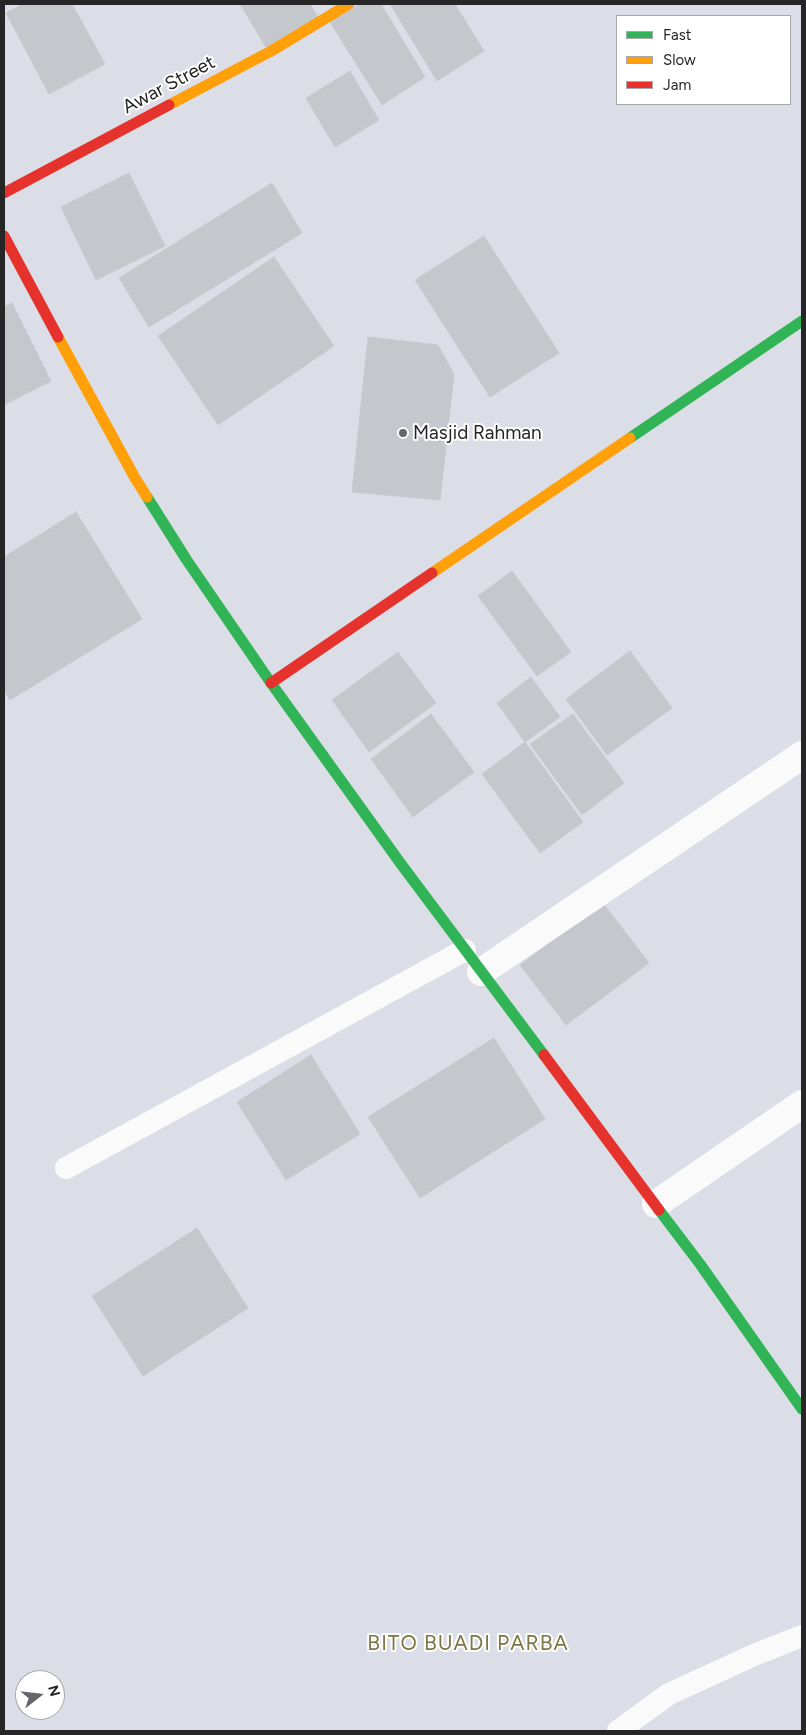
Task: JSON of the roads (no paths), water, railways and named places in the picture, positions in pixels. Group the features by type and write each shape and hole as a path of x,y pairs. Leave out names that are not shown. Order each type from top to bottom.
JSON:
{"main road":[{"name":"Awar Street","path":"4,193 273,50 349,4"},
{"path":"4,236 135,478 186,559 271,683 481,972 706,1272 802,1409"},
{"path":"271,683 802,321"}],"street":[{"path":"481,972 802,755"},
{"path":"656,1204 802,1104"}],"lane":[{"path":"66,1168 465,950"},
{"path":"618,1731 669,1694 754,1655 802,1636"}],"place":[{"name":"Masjid Rahman","path":"403,433"}],"district":[{"name":"BITO BUADI PARBA","path":"468,1644"}]}
